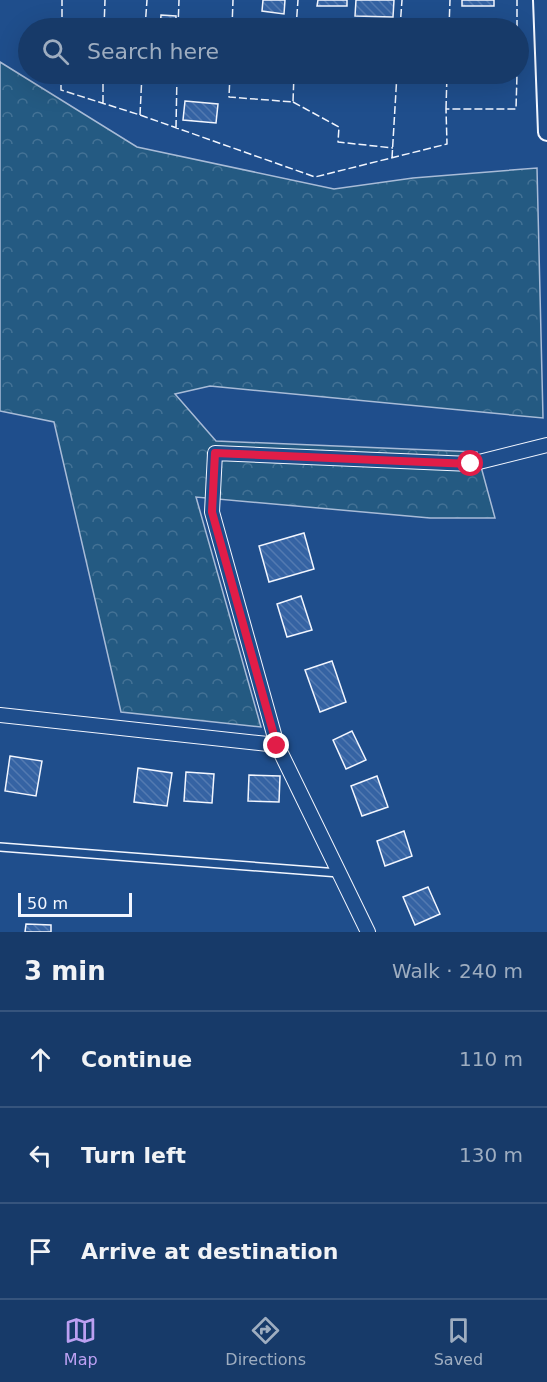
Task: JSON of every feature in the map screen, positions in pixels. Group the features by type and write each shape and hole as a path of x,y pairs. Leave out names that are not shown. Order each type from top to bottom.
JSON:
{"street":[{"path":"542,0 547,132"},
{"path":"368,932 277,746 212,512 215,453 471,464 547,445"},
{"path":"0,715 277,746"}],"lane":[{"path":"0,847 339,873"}],"green space":[{"path":"0,62 18,73 18,84 35,84 137,147 334,189 413,178 537,168 543,418 210,386 175,394 216,441 477,452 495,518 430,518 196,497 261,727 121,712 54,422 0,411"}],"building":[{"path":"263,0 285,0 284,14 262,11"},
{"path":"318,0 347,0 347,6 317,6"},
{"path":"356,0 394,0 393,17 355,16"},
{"path":"462,0 494,0 494,6 462,6"},
{"path":"161,15 176,16 176,18 161,18"},
{"path":"185,101 218,104 216,123 183,120"},
{"path":"304,533 314,569 269,582 259,546"},
{"path":"301,596 312,630 287,637 277,604"},
{"path":"332,661 346,702 320,712 305,670"},
{"path":"352,731 366,760 346,769 333,740"},
{"path":"10,756 42,761 36,796 5,791"},
{"path":"138,768 172,773 167,806 134,802"},
{"path":"186,772 214,774 212,803 184,801"},
{"path":"249,775 280,776 279,802 248,801"},
{"path":"377,776 388,807 362,816 351,786"},
{"path":"404,831 412,856 385,866 377,841"},
{"path":"428,887 440,914 415,925 403,897"},
{"path":"26,924 51,925 51,932 25,932"}],"fence":[{"path":"62,0 62,18"},
{"path":"104,18 105,0"},
{"path":"146,18 147,0"},
{"path":"178,18 179,0"},
{"path":"232,18 233,0"},
{"path":"297,18 298,0"},
{"path":"401,18 402,0"},
{"path":"449,18 450,0"},
{"path":"517,0 517,18"},
{"path":"61,84 61,90 140,115 315,177 447,144 446,109 516,109 517,84"},
{"path":"103,84 103,103"},
{"path":"140,115 142,84"},
{"path":"176,128 177,84"},
{"path":"230,84 229,97 293,102 294,84"},
{"path":"392,158 396,84"},
{"path":"446,109 447,84"},
{"path":"293,102 339,127 338,142 393,148"}],"route":[{"path":"277,746 212,512 215,453 471,464"}]}
